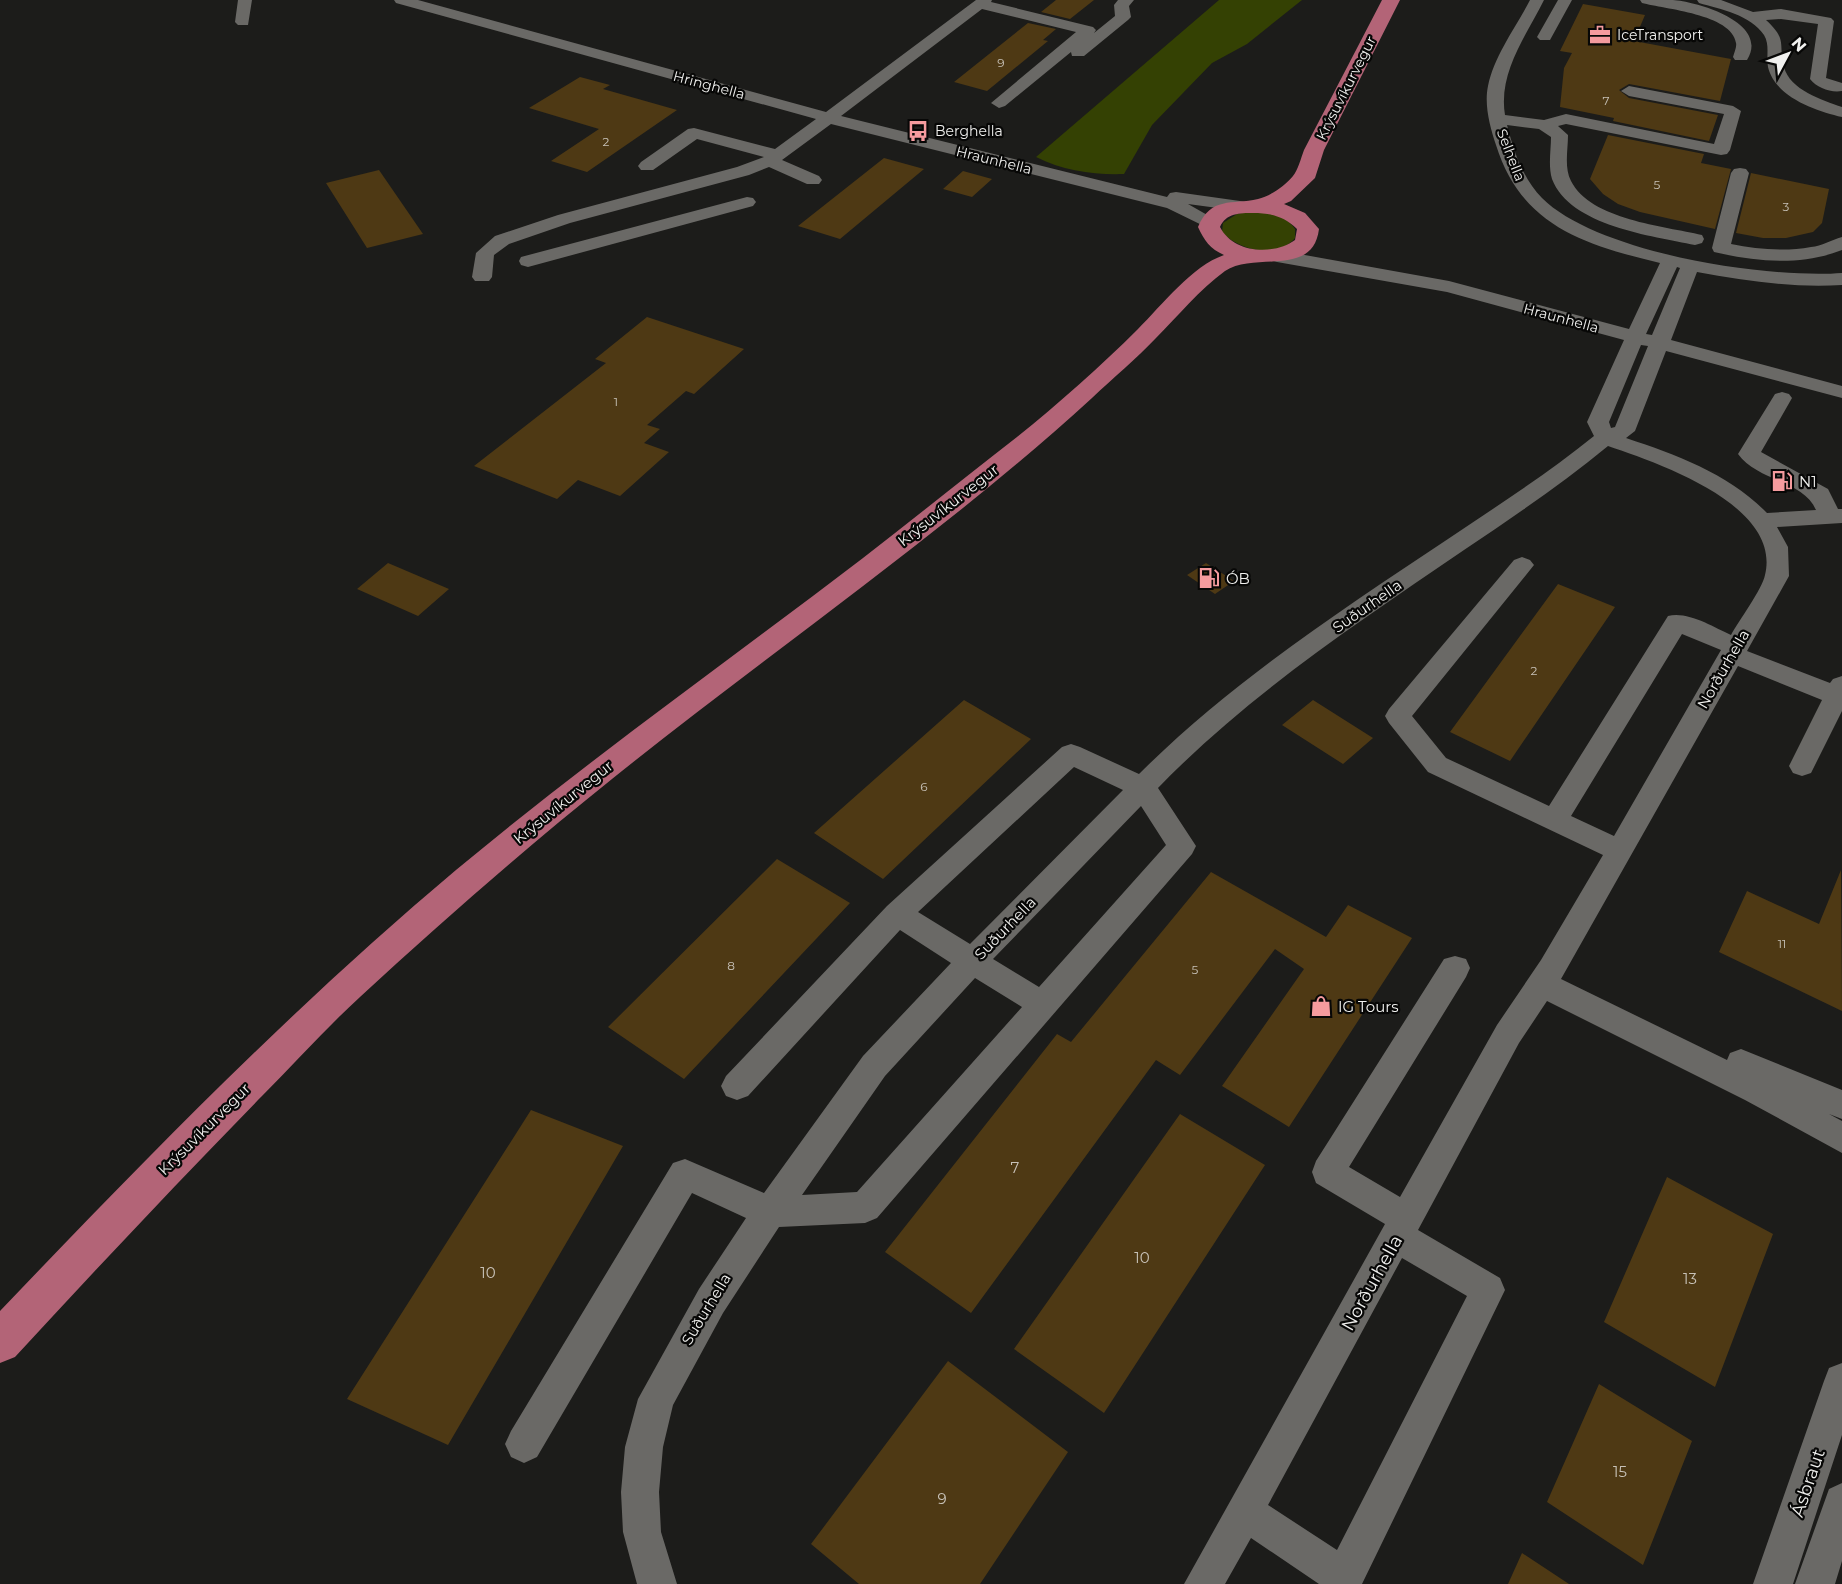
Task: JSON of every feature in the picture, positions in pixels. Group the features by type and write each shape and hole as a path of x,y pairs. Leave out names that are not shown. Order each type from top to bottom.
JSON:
{"main road":[{"name":"Krýsuvíkurvegur","path":"1306,227 1307,205 1304,178 1314,150 1391,0"},
{"path":"1250,206 1284,211 1306,227 1306,243 1301,248 1277,256 1251,255 1226,247 1210,229 1219,213 1282,196 1304,178"},
{"name":"Krýsuvíkurvegur","path":"1169,310 1210,229"},
{"name":"Krýsuvíkurvegur","path":"0,1342 134,1199 345,988 468,880 601,770 972,488 1112,367 1216,267 1227,261 1251,255"}],"street":[{"path":"243,22 245,0"},
{"name":"Hringhella","path":"401,0 440,4 829,118"},
{"path":"1046,79 1123,17 1121,5 1127,0"},
{"name":"Selhella","path":"1538,0 1514,59 1496,86 1498,119 1518,176 1533,200 1553,217 1582,233 1671,260 1788,280 1842,279"},
{"path":"1545,37 1565,0"},
{"path":"1647,0 1695,10 1727,22 1742,38 1744,45 1741,57"},
{"path":"1704,0 1749,17 1766,28 1798,73 1838,87"},
{"path":"482,277 485,253 502,240 591,211 743,171 774,158 982,2 1088,30 999,103"},
{"path":"1749,17 1781,14 1826,21 1798,73 1797,92 1842,112"},
{"path":"1498,119 1544,124 1566,120 1721,150 1733,111 1629,91"},
{"name":"Hraunhella","path":"829,118 893,140 1089,184 1183,208 1210,229"},
{"path":"1544,124 1560,135 1560,176 1567,190 1593,210 1632,226 1695,239"},
{"path":"647,166 694,133 774,158 813,180"},
{"path":"1740,173 1721,248 1777,255 1808,254 1842,243"},
{"name":"Hraunhella","path":"1089,184 1250,206"},
{"path":"528,261 747,202"},
{"path":"591,211 614,238"},
{"path":"1610,243 1632,226"},
{"name":"Hraunhella","path":"1306,227 1319,246 1341,255 1521,293 1663,337 1842,378"},
{"path":"1777,255 1788,280"},
{"name":"Hraunhella","path":"1277,256 1449,287 1638,330"},
{"path":"1605,438 1598,422 1671,260"},
{"path":"1663,337 1691,264"},
{"name":"Hraunhella","path":"1663,337 1748,368 1842,392"},
{"name":"Suðurhella","path":"657,1584 642,1532 640,1492 644,1447 656,1399 711,1301 769,1212 874,1066 923,1011 1215,717 1256,684 1527,496 1605,438 1623,431 1663,337"},
{"path":"1748,368 1785,398 1749,454 1757,474 1807,499 1829,516"},
{"name":"Norðurhella","path":"1204,1584 1246,1512 1508,1034 1547,976 1620,852 1733,650 1778,576 1776,544 1761,521 1739,499 1700,474 1653,453 1605,438"},
{"path":"1761,521 1829,516"},
{"path":"1522,565 1398,716 1437,765 1620,852"},
{"path":"1554,820 1677,622 1733,650 1839,690 1802,766"},
{"path":"524,1444 685,1174 769,1212 865,1207 1182,846 1143,787 1071,754 897,914 737,1086"},
{"path":"897,914 1043,1005"},
{"path":"1246,1512 1344,1578 1488,1290 1328,1172 1455,968"},
{"path":"1547,976 1762,1073 1842,1105"},
{"path":"1547,976 1842,1138"},
{"name":"Ásbraut","path":"1773,1584 1842,1382"},
{"path":"1815,1584 1842,1502"}],"green space":[{"path":"1219,0 1302,0 1247,44 1212,63 1152,125 1124,174 1079,171 1057,166 1036,157"},
{"path":"1268,213 1286,220 1295,229 1295,238 1287,245 1268,251 1247,248 1238,244 1222,232 1223,223 1237,214"}],"building":[{"path":"1056,0 1094,0 1070,19 1041,12"},
{"path":"1583,4 1645,15 1634,41 1731,59 1720,101 1629,84 1619,90 1629,98 1718,115 1709,141 1613,121 1614,118 1560,107 1564,68 1572,53 1560,51"},
{"path":"1028,23 1056,29 1043,40 1048,41 987,91 954,82"},
{"path":"580,77 610,85 603,89 677,110 587,172 551,161 599,129 529,108"},
{"path":"1608,135 1704,154 1701,163 1731,169 1715,229 1640,212 1618,204 1603,194 1590,179"},
{"path":"884,158 924,169 840,239 798,226"},
{"path":"379,170 423,234 367,248 326,183"},
{"path":"963,171 992,179 972,197 943,189"},
{"path":"1751,173 1829,189 1822,223 1813,232 1786,238 1763,238 1736,233"},
{"path":"647,317 744,349 694,394 686,391 647,425 660,429 644,443 669,452 620,496 578,480 557,499 474,466 606,363 595,359"},
{"path":"388,563 449,589 418,616 357,589"},
{"path":"1206,563 1234,581 1215,594 1187,575"},
{"path":"1558,584 1615,607 1510,761 1450,732"},
{"path":"964,700 1031,739 883,879 814,833"},
{"path":"1313,700 1373,738 1343,764 1282,725"},
{"path":"777,859 850,903 684,1079 608,1027"},
{"path":"1841,870 1842,1011 1719,952 1747,891 1819,924"},
{"path":"1211,872 1326,937 1348,905 1412,938 1289,1127 1222,1086 1304,969 1275,949 1180,1075 1156,1060 971,1313 885,1252 1057,1034 1071,1042"},
{"path":"531,1110 623,1146 448,1445 347,1399"},
{"path":"1180,1114 1265,1165 1104,1413 1014,1349"},
{"path":"1667,1177 1773,1234 1715,1387 1604,1322"},
{"path":"948,1361 1068,1452 980,1584 859,1584 811,1544"},
{"path":"1599,1384 1692,1441 1643,1565 1547,1502"},
{"path":"1522,1553 1569,1584 1508,1584"}],"place":[{"name":"IceTransport","path":"1600,35"},
{"name":"Berghella","path":"918,131"},
{"name":"N1","path":"1782,481"},
{"name":"ÓB","path":"1209,578"},
{"name":"IG Tours","path":"1321,1006"}]}
